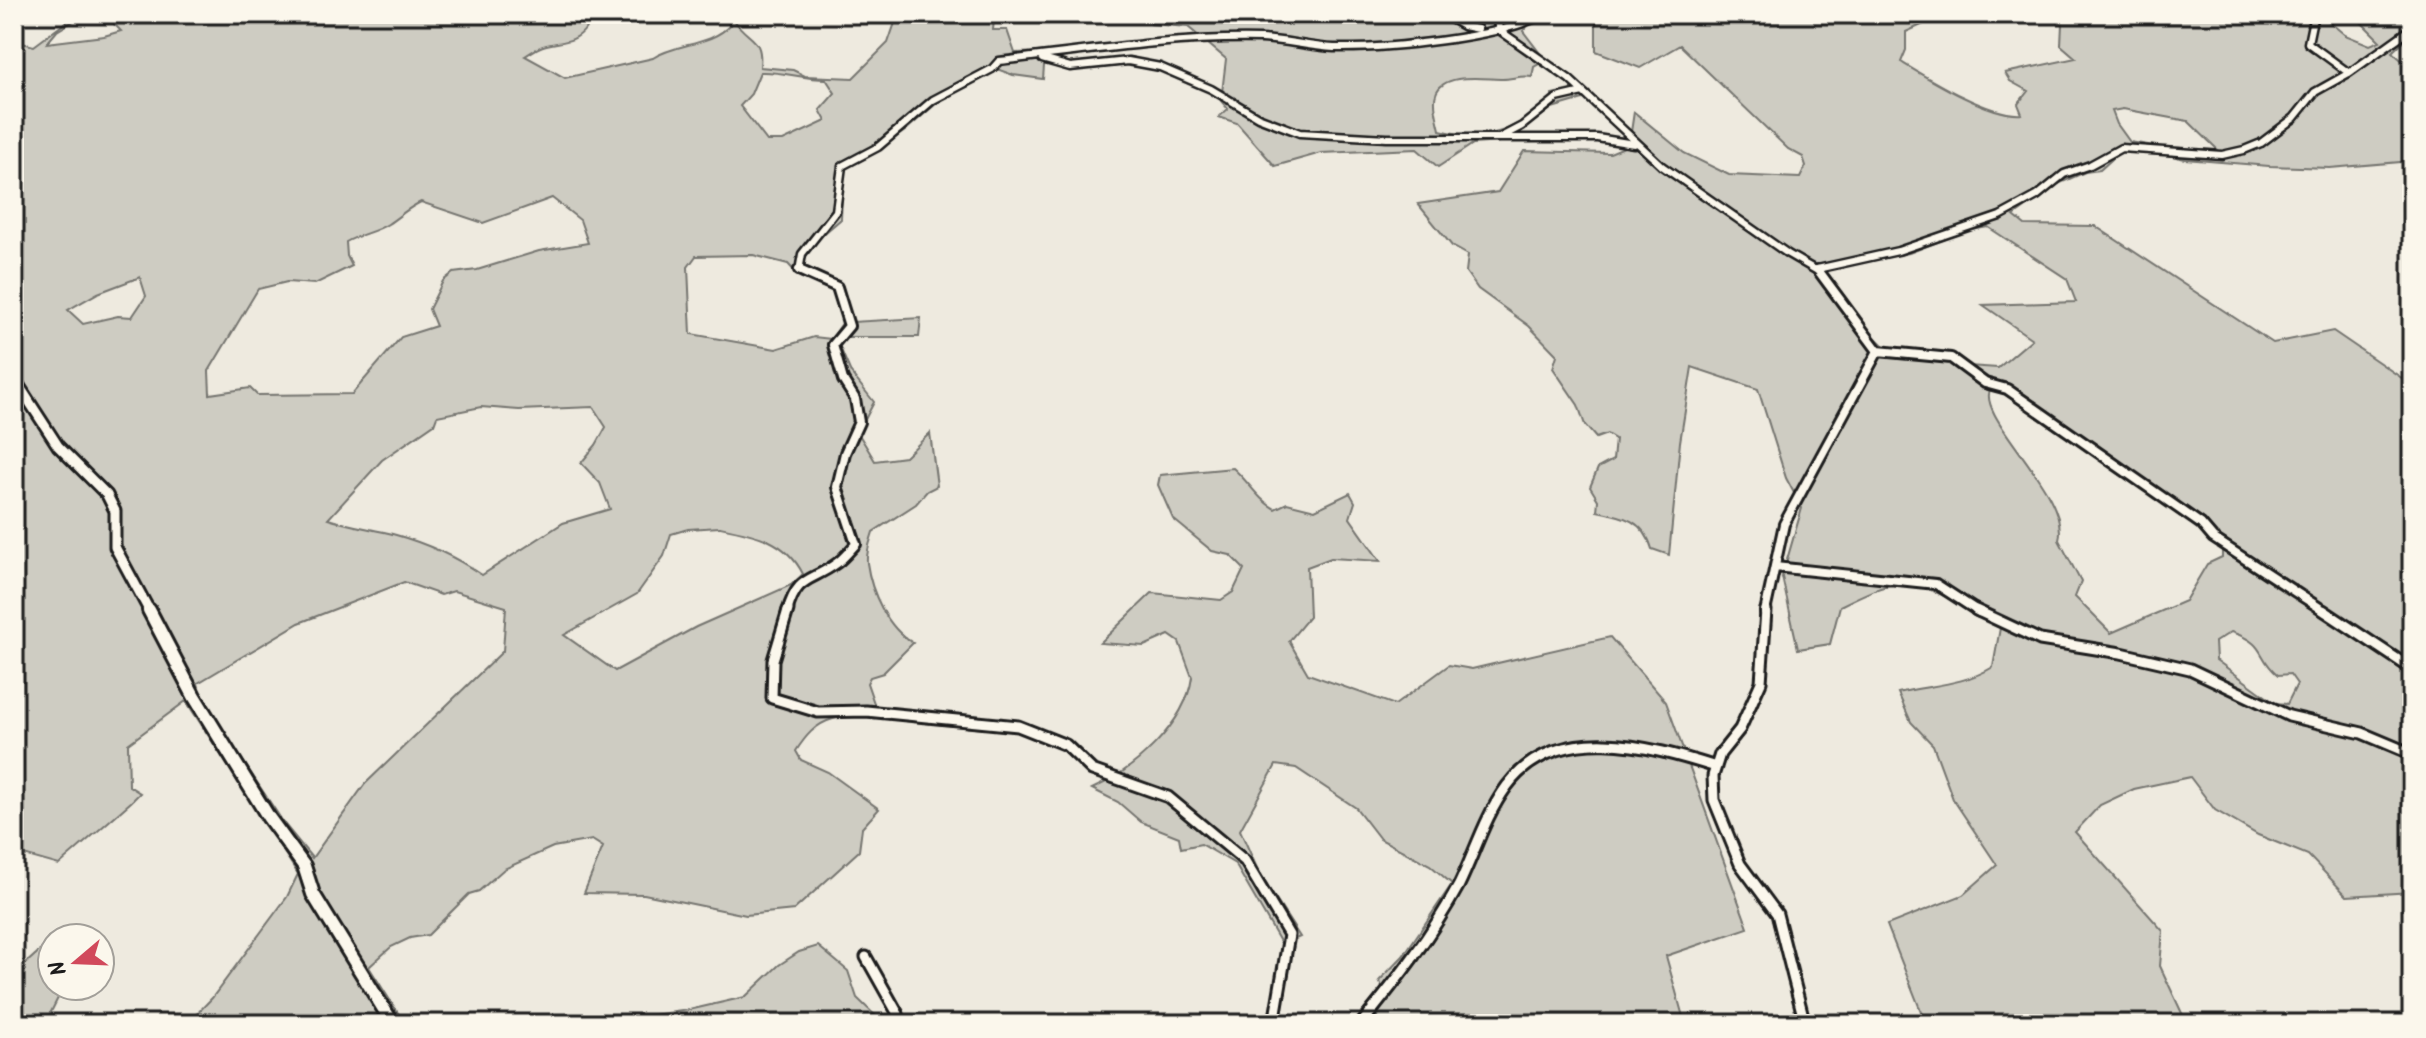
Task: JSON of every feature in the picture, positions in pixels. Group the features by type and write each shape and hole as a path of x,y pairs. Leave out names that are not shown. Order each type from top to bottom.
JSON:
{"street":[{"path":"1442,14 1470,28 1501,31"},
{"path":"1497,14 1495,19 1501,31 1583,92 1635,144 1788,254 1817,269 1878,351 1951,358 1985,383 2007,389 2201,524 2213,538 2412,669"},
{"path":"1274,1024 1289,935 1245,861 1168,797 1092,770 1066,745 1018,726 866,711 844,715 806,712 772,698 773,660 793,592 807,579 838,563 856,544 837,487 845,453 859,422 855,399 843,380 833,345 849,326 837,287 799,271 800,258 834,217 838,194 836,183 842,166 878,147 933,100 992,69 999,61 1040,58 1087,49 1263,39 1333,48 1383,46 1501,31 1528,23 1544,14"},
{"path":"2314,14 2308,43 2349,73"},
{"path":"1817,269 1898,251 2000,216 2037,196 2064,174 2090,165 2121,148 2222,155 2244,150 2261,143 2294,118 2315,92 2349,73 2412,28"},
{"path":"1040,58 1070,67 1128,61 1160,67 1211,89 1268,122 1300,133 1498,139 1597,138 1635,144"},
{"path":"1498,139 1522,126 1557,98 1583,92"},
{"path":"1805,1024 1777,914 1740,864 1727,838 1714,800 1713,776 1720,754 1740,729 1761,682 1766,603 1784,524 1878,351"},
{"path":"14,378 58,446 107,495 115,511 115,547 194,696 269,818 304,866 313,894 393,1024"},
{"path":"1775,567 1936,584 1978,612 2040,640 2121,653 2190,669 2289,716 2362,733 2412,754"},
{"path":"1361,1024 1457,889 1481,832 1514,777 1545,752 1585,745 1644,746 1716,767"},
{"path":"866,957 898,1014 900,1024"}],"shaded area":[{"path":"77,14 85,14 57,31 47,43 121,31 108,18 94,14 585,14 582,16 586,28 577,37 543,46 525,56 565,78 653,58 713,37 730,25 722,14 754,14 734,20 757,44 760,67 793,70 805,76 853,78 888,43 898,14 981,14 994,20 993,30 1007,30 1015,53 1045,52 1043,79 1013,75 997,69 938,102 905,131 866,158 849,164 843,172 841,219 815,242 806,256 805,264 806,272 839,281 852,322 921,318 919,337 847,337 838,343 851,373 874,402 858,433 875,461 905,457 930,433 937,486 873,532 867,555 872,586 888,619 913,643 883,673 870,677 867,683 876,709 978,717 982,729 847,717 821,724 811,732 796,751 801,760 828,772 879,809 862,828 859,851 794,910 746,915 644,894 584,893 603,847 592,840 553,847 504,869 479,891 469,894 428,935 410,938 391,947 369,967 405,1024 187,1024 212,998 287,897 298,874 186,701 128,744 129,786 140,793 131,802 59,865 17,853 14,856 14,41 34,46","holes":["760,72 826,79 835,93 820,110 826,121 783,141 767,141 740,106 751,94","552,198 580,220 588,243 539,251 477,270 453,273 443,281 429,309 436,326 401,337 352,394 257,395 250,388 210,394 209,371 258,289 287,282 315,284 352,266 347,256 346,242 383,227 421,202 483,223","753,255 788,264 800,277 834,286 843,322 831,339 814,337 776,349 691,334 688,267 696,256","140,277 146,296 132,317 118,316 83,324 68,310 98,293","481,407 519,410 593,407 606,427 581,463 600,483 610,509 563,523 482,575 418,542 328,519 382,460 434,424 437,416","720,527 757,536 788,553 803,574 791,585 696,627 615,671 564,635 637,594 664,556 671,534 688,529","404,582 441,595 454,591 506,607 503,651 365,784 312,858 285,825 201,697 198,683 299,623"]},
{"path":"1148,14 1549,14 1536,18 1523,31 1546,61 1581,87 1583,99 1552,108 1522,131 1501,142 1473,144 1438,167 1417,149 1321,153 1275,166 1237,123 1219,117 1228,109 1221,101 1226,59 1188,27 1151,24","holes":["1541,63 1575,89 1552,94 1552,98 1527,118 1502,131 1488,134 1458,134 1440,130 1435,108 1436,94 1447,82 1465,78 1532,77 1534,67"]},
{"path":"1603,14 1946,14 1906,32 1906,50 1901,62 1977,103 1994,110 2022,114 2018,104 2028,91 2010,81 2005,73 2076,58 2061,45 2062,24 2042,14 2320,14 2345,35 2370,45 2380,41 2353,14 2412,14 2412,33 2392,52 2412,69 2412,161 2330,168 2269,166 2185,159 2145,150 2122,150 2100,170 2085,172 2058,184 2014,216 2025,225 2095,226 2273,343 2333,331 2412,385 2412,892 2347,896 2308,855 2258,835 2215,810 2190,777 2134,789 2100,805 2075,832 2163,931 2160,966 2187,1024 1926,1024 1887,925 1963,895 1997,865 1953,799 1933,745 1911,722 1898,693 1959,681 1993,667 2000,628 1940,594 1898,584 1872,591 1840,606 1830,644 1798,649 1782,577 1802,508 1786,478 1758,389 1692,367 1680,442 1669,555 1652,549 1644,532 1631,521 1597,511 1598,500 1590,487 1598,468 1613,460 1615,439 1607,434 1596,438 1585,425 1578,405 1553,368 1557,355 1529,326 1478,289 1466,272 1468,255 1452,246 1418,204 1498,192 1524,151 1610,153 1629,145 1634,112 1684,153 1729,175 1800,178 1806,166 1803,157 1788,149 1680,45 1640,68 1596,51 1596,18","holes":["2123,109 2188,121 2218,150 2172,149 2130,142 2112,111","1988,227 2067,279 2076,302 1983,305 2032,339 1998,368 1968,366 1918,353 1888,350 1853,315 1845,297 1824,269 1909,253 1966,231","1991,388 2006,391 2196,523 2222,549 2222,557 2207,564 2185,601 2111,633 2075,597 2081,582 2059,540 2059,521 2051,500 1996,417 1989,400","2231,632 2243,637 2256,646 2278,675 2290,674 2297,684 2287,704 2275,703 2216,660 2215,642"]},
{"path":"1233,468 1263,501 1275,509 1287,503 1315,510 1350,493 1355,502 1350,518 1380,561 1331,558 1307,567 1309,617 1289,641 1308,674 1395,705 1449,665 1472,669 1610,637 1666,702 1748,928 1666,956 1685,1024 1375,1024 1386,995 1379,981 1403,956 1452,884 1430,865 1380,839 1356,808 1296,768 1276,765 1240,830 1260,875 1300,937 1282,945 1235,864 1201,844 1181,848 1179,837 1141,822 1118,802 1092,789 1124,771 1155,744 1180,712 1192,677 1179,642 1169,635 1144,646 1100,643 1152,593 1221,600 1233,592 1244,569 1230,555 1212,551 1173,519 1158,485 1160,475"},
{"path":"818,946 848,971 857,998 884,1024 589,1024 689,1010 745,997 779,965 799,952"},
{"path":"36,954 36,1002 56,1002 45,1024 14,1024 14,974"}]}
